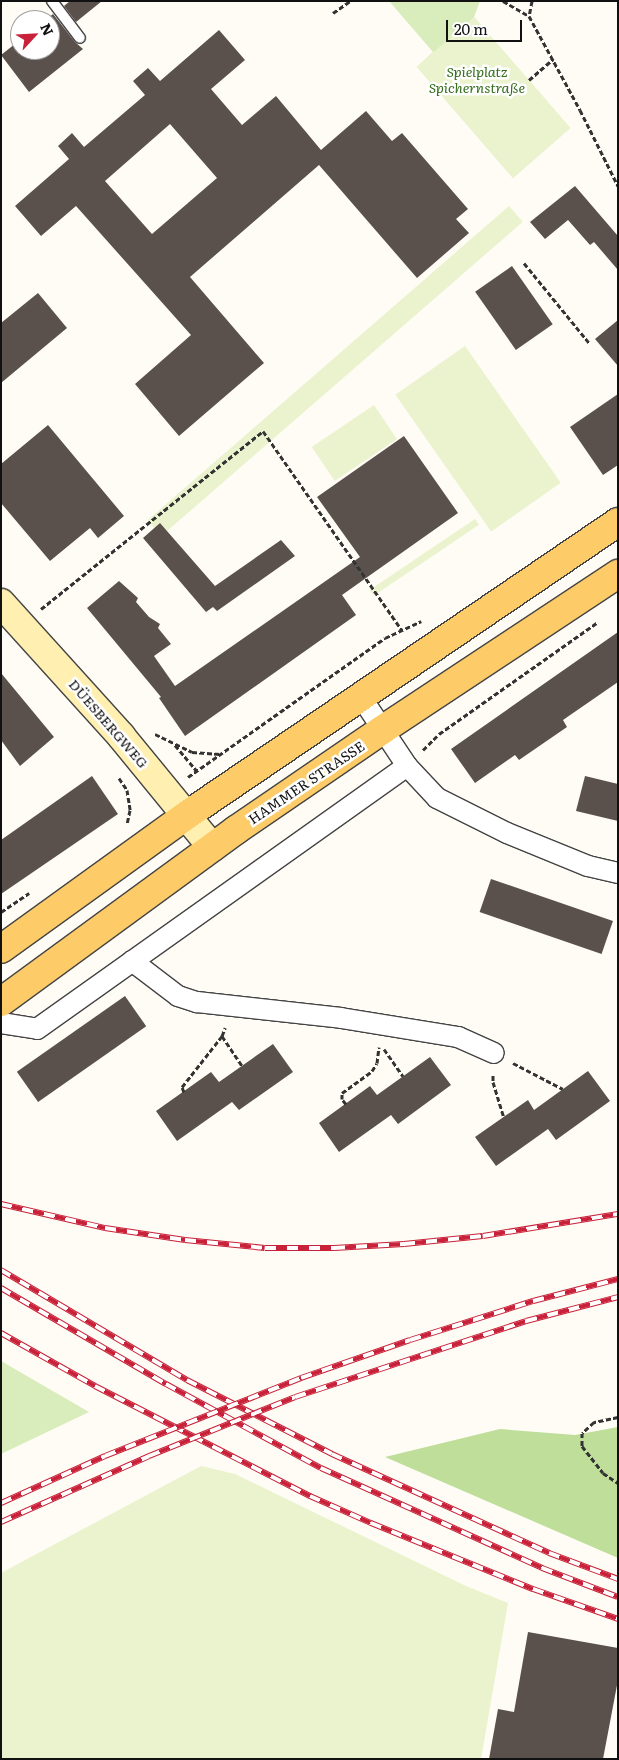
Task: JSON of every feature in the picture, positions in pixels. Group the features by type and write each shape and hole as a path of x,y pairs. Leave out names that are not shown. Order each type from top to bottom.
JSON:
{"main road":[{"path":"1,949 187,816 618,522"},
{"name":"HAMMER STRASSE","path":"1,1002 212,847 382,730 618,574"}],"street":[{"name":"DÜESBERGWEG","path":"1,603 121,736 212,847"},
{"path":"360,697 407,766 437,798 507,833 588,866 618,873"},
{"path":"1,1023 37,1029 407,766"},
{"path":"132,961 178,996 197,1002 341,1018 458,1037 494,1053"}],"lane":[{"path":"52,1 80,38"}],"path":[{"path":"333,13 350,1"},
{"path":"503,1 529,16 618,186"},
{"path":"529,16 532,1"},
{"path":"529,80 553,59"},
{"path":"524,263 590,344"},
{"path":"22,626 262,431 402,630"},
{"path":"407,766 439,734 603,618"},
{"path":"184,1092 182,1087 222,1036 232,1006"},
{"path":"222,1036 242,1066"},
{"path":"346,1104 342,1093 372,1071 377,1063 380,1043 404,1076"},
{"path":"504,1117 493,1082 494,1053 563,1089"},
{"path":"618,1417 594,1422 582,1433 582,1446 603,1473 618,1482"}],"green space":[{"name":"Spielplatz Spichernstraße","path":"389,1 480,1 474,17 570,128 513,178 417,67 433,52"},
{"name":"Spielplatz Spichernstraße","path":"474,17 570,128 513,178 417,67"},
{"path":"509,206 523,222 161,536 147,520"},
{"path":"465,346 561,483 491,532 395,395"},
{"path":"374,405 397,439 335,481 312,447"},
{"path":"475,519 479,525 374,596 370,590"},
{"path":"1,1361 89,1412 1,1454"},
{"path":"618,1427 618,1558 385,1457 500,1429 575,1435"},
{"path":"201,1466 235,1474 466,1586 508,1603 481,1759 1,1759 1,1573"}],"building":[{"path":"70,1 102,1 76,22 64,6"},
{"path":"60,23 83,49 29,92 1,55 10,48 10,60 60,60"},
{"path":"219,30 245,60 211,89 242,125 276,96 321,150 366,111 392,141 402,133 468,209 456,219 469,233 417,278 319,165 190,277 264,363 179,436 135,384 191,335 76,206 41,236 15,206 69,159 58,146 72,133 84,147 145,95 133,81 148,68 160,81","holes":["170,124 217,178 152,234 105,181"]},
{"path":"575,186 618,236 618,270 594,242 590,245 568,220 545,239 530,222"},
{"path":"512,266 553,324 516,350 475,292"},
{"path":"38,293 67,328 1,383 1,323"},
{"path":"618,320 618,366 595,339"},
{"path":"618,394 618,465 603,475 570,427"},
{"path":"48,425 124,516 98,538 90,528 50,561 1,503 1,464"},
{"path":"404,436 458,513 342,595 356,615 185,736 159,698 161,697 87,608 119,581 138,598 136,602 149,617 160,624 158,628 171,644 154,656 175,686 360,557 317,497"},
{"path":"160,523 215,586 281,540 295,556 217,611 213,607 206,612 143,538"},
{"path":"618,632 618,682 563,720 567,727 519,760 515,755 475,783 451,749"},
{"path":"1,673 54,737 20,766 1,740"},
{"path":"92,776 118,814 1,894 1,840"},
{"path":"585,776 618,784 618,821 576,811"},
{"path":"491,879 613,921 602,954 480,912"},
{"path":"125,996 146,1026 38,1102 17,1072"},
{"path":"273,1044 293,1072 239,1110 232,1102 177,1141 156,1111 211,1072 219,1082"},
{"path":"430,1057 451,1085 398,1124 391,1115 339,1152 319,1123 370,1086 377,1095"},
{"path":"588,1071 610,1101 556,1140 548,1129 496,1166 475,1137 528,1100 534,1110"},
{"path":"528,1632 618,1648 618,1680 603,1759 489,1759 498,1709 514,1712"}],"railway":[{"path":"1,1204 105,1228 185,1240 265,1248 334,1248 404,1244 483,1236 618,1214"},
{"path":"1,1270 187,1380 332,1454 549,1553 618,1579"},
{"path":"1,1503 105,1456 301,1378 410,1340 533,1301 618,1279"},
{"path":"1,1288 166,1384 321,1468 542,1568 618,1597"},
{"path":"1,1522 149,1456 295,1397 526,1321 618,1297"},
{"path":"1,1333 95,1386 310,1496 533,1589 618,1619"}]}
